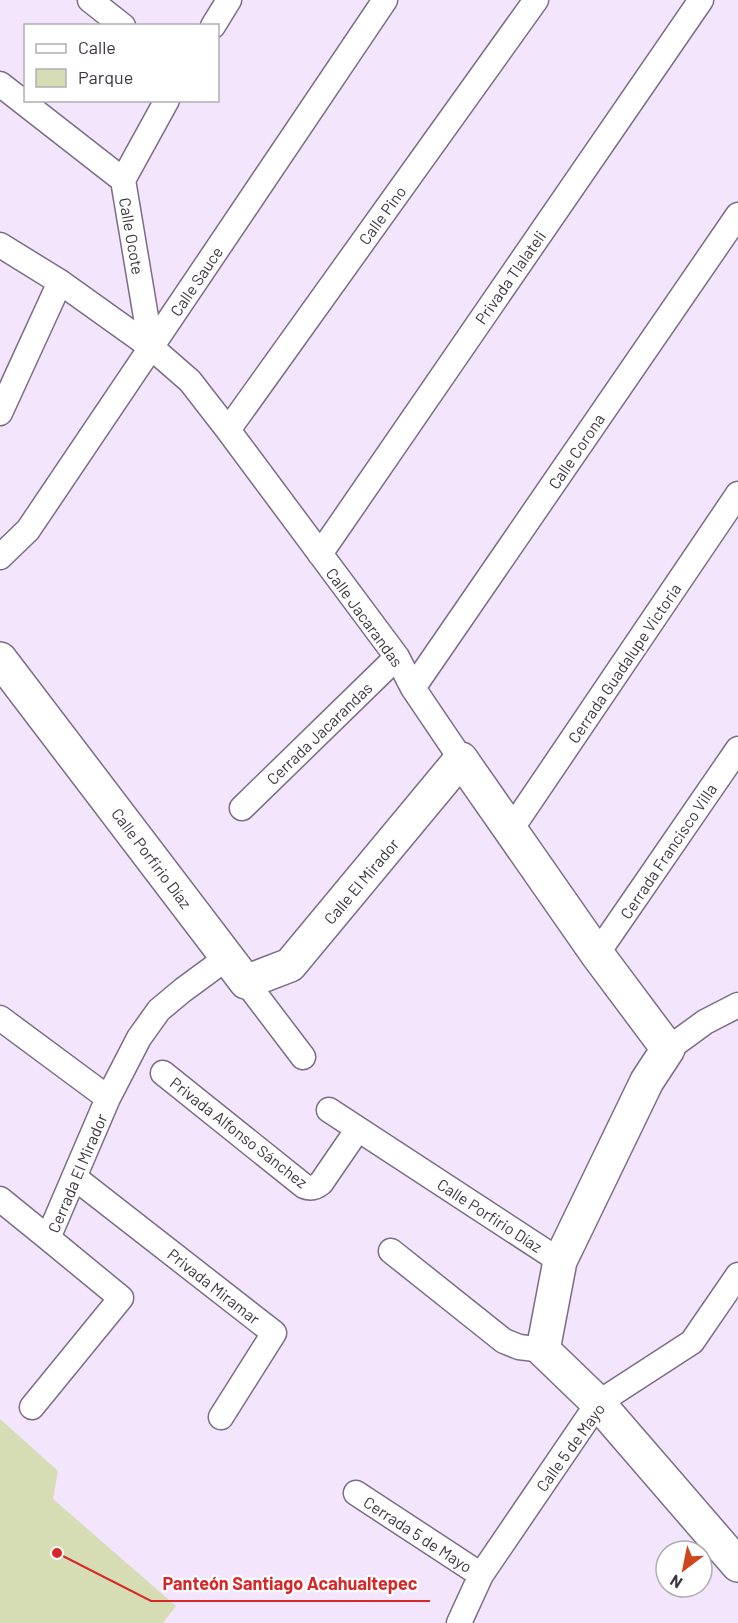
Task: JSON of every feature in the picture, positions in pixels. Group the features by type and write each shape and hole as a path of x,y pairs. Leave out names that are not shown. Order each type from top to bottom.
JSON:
{"street":[{"path":"90,0 120,24"},
{"path":"214,24 229,0"},
{"name":"Calle Sauce","path":"0,557 28,530 386,0"},
{"name":"Calle Pino","path":"228,430 536,0"},
{"name":"Privada Tlalateli","path":"320,554 701,0"},
{"path":"0,84 123,180"},
{"name":"Calle Ocote","path":"151,346 123,180 166,102"},
{"name":"Calle Corona","path":"413,687 738,215"},
{"name":"Calle Jacarandas","path":"0,245 60,282 151,346 189,381 397,657 413,687 510,831 668,1049"},
{"path":"0,413 60,282"},
{"name":"Cerrada Guadalupe Victoria","path":"510,831 738,494"},
{"name":"Cerrada Jacarandas","path":"242,808 397,657"},
{"name":"Calle Porfirio Díaz","path":"0,659 303,1057"},
{"name":"Cerrada Francisco Villa","path":"597,954 738,748"},
{"name":"Calle El Mirador","path":"237,969 291,965 461,759"},
{"name":"Cerrada El Mirador","path":"32,1407 121,1298 48,1238 108,1098 139,1038 159,1010 183,990 237,969"},
{"path":"543,1350 560,1261 647,1081 668,1049 705,1022 738,1005"},
{"path":"0,1018 108,1098"},
{"name":"Privada Alfonso Sánchez","path":"163,1073 304,1186 310,1188 316,1188 321,1184 358,1129"},
{"name":"Calle Porfirio Díaz","path":"329,1110 560,1261"},
{"name":"Privada Miramar","path":"75,1177 274,1334 221,1418"},
{"path":"0,1199 48,1238"},
{"path":"391,1251 504,1341 519,1347 543,1350 598,1403 738,1565"},
{"name":"Calle 5 de Mayo","path":"459,1623 481,1575 598,1403 692,1342 738,1275"},
{"name":"Cerrada 5 de Mayo","path":"356,1493 481,1575"}],"green space":[{"path":"0,1419 58,1471 53,1499 176,1606 163,1623 0,1623"}],"place":[{"name":"Panteón Santiago Acahualtepec","path":"57,1553"}]}
